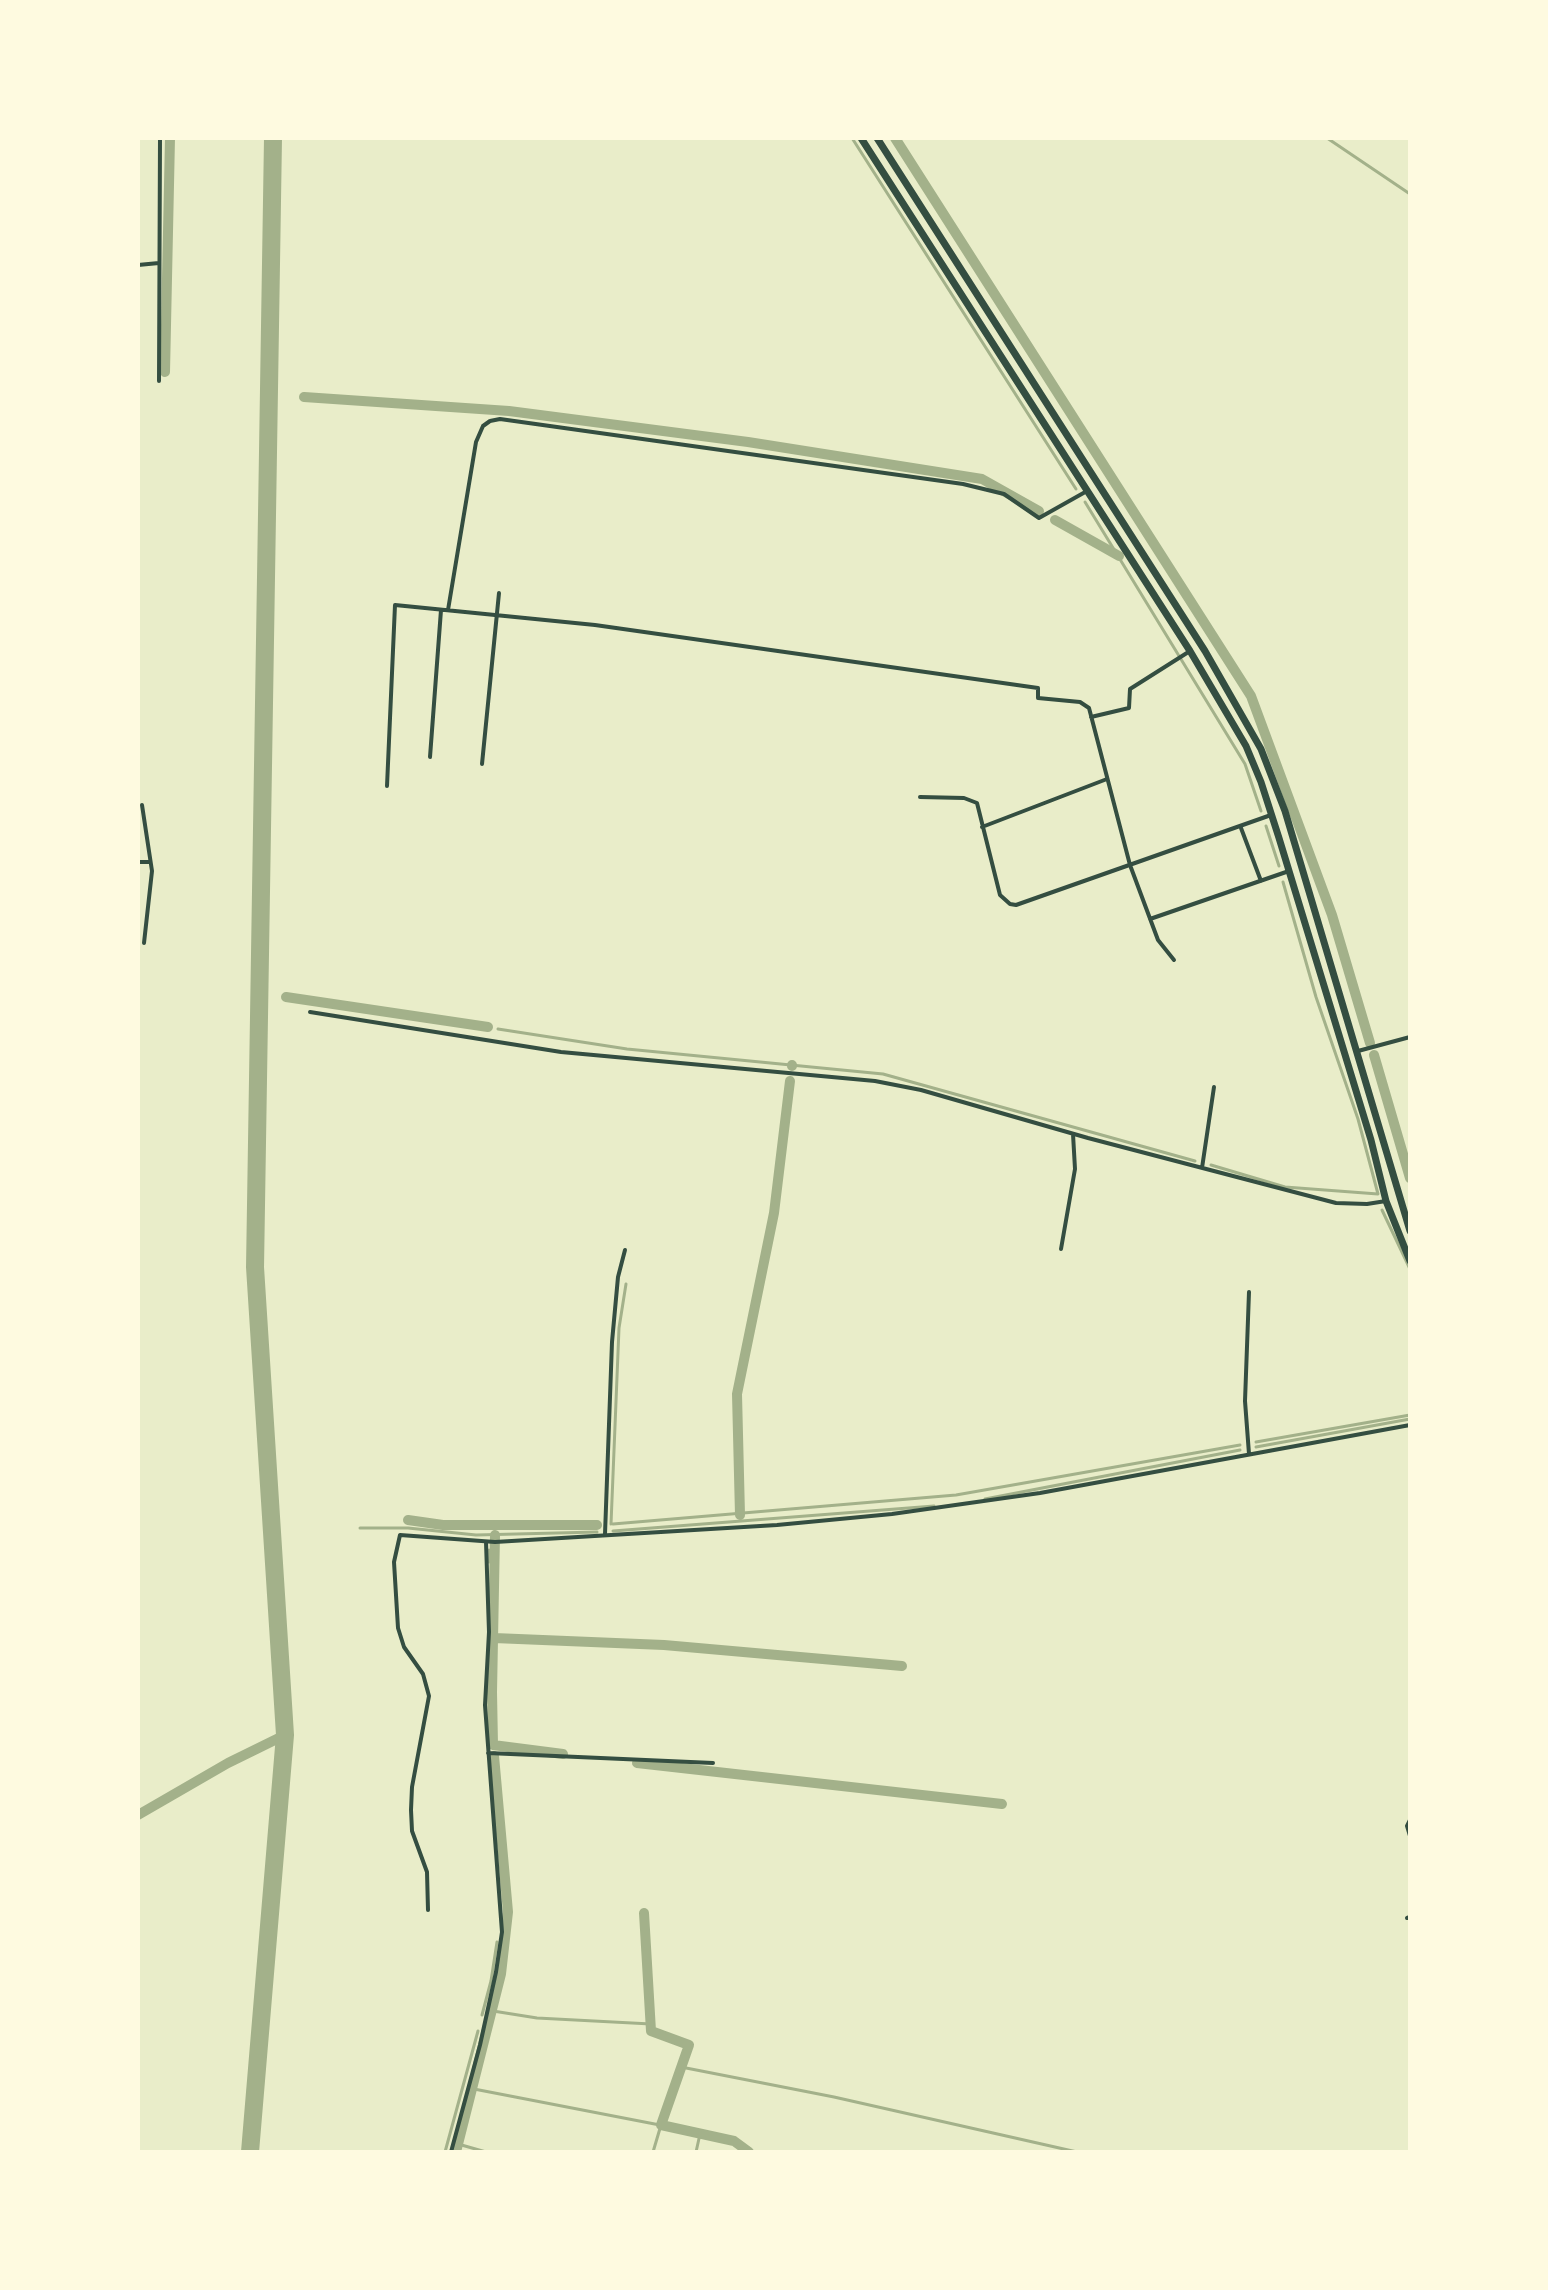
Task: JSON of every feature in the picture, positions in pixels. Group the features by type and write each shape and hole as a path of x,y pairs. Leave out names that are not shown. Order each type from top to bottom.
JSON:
{"highway":[{"path":"861,138 1189,651 1246,746 1289,871 1371,1140 1386,1201 1410,1261"},
{"path":"877,138 1205,651 1261,749 1285,811 1410,1231"},
{"path":"1114,535 1124,526"},
{"path":"1329,1001 1341,998"}],"street":[{"path":"159,381 160,138"},
{"path":"138,265 159,263"},
{"path":"430,757 444,610 476,442 483,426 490,421 500,419 963,484 1004,494 1039,518 1087,491"},
{"path":"482,764 499,593"},
{"path":"387,786 395,605 595,625 1038,688 1038,698 1080,702 1089,708 1130,865 1158,940 1174,960"},
{"path":"1091,717 1129,708 1130,689 1189,651"},
{"path":"982,827 1107,779"},
{"path":"920,797 974,801 1000,895 1010,904 1028,902 1271,815"},
{"path":"142,805 152,871 144,943"},
{"path":"1241,828 1261,881"},
{"path":"138,862 149,862"},
{"path":"1150,919 1289,871"},
{"path":"310,1012 561,1052 875,1081 921,1090 1073,1134 1336,1203 1386,1201"},
{"path":"1358,1051 1410,1037"},
{"path":"1202,1168 1214,1087"},
{"path":"1061,1249 1075,1169 1073,1134"},
{"path":"605,1535 612,1342 618,1277 625,1250"},
{"path":"1249,1292 1245,1388 1249,1455"},
{"path":"428,1910 430,1894 427,1872 412,1831 411,1810 412,1787 429,1696 423,1674 400,1638 394,1580 395,1552 398,1538 404,1533 486,1542 777,1525 905,1512 1040,1493 1410,1425"},
{"path":"451,2152 480,2045 502,1932 485,1705 489,1632 486,1542"},
{"path":"488,1753 713,1763"},
{"path":"1410,1820 1407,1826 1410,1836"}],"waterway":[{"path":"165,372 170,138"},
{"path":"250,2152 285,1735 255,1267 273,138"},
{"path":"852,138 1076,489"},
{"path":"895,138 1251,696 1332,915 1370,1043"},
{"path":"1327,138 1410,194"},
{"path":"304,397 509,411 748,442 982,479 1039,511"},
{"path":"1085,502 1245,764 1261,811"},
{"path":"1055,520 1119,556"},
{"path":"1266,826 1279,866"},
{"path":"1211,1165 1285,1187 1378,1194 1358,1119 1316,997 1283,882"},
{"path":"286,997 488,1027"},
{"path":"498,1029 627,1049 883,1074 1195,1161"},
{"path":"1374,1055 1410,1178"},
{"path":"740,1515 737,1394 774,1213 790,1081"},
{"path":"1382,1210 1410,1269"},
{"path":"611,1524 619,1328 626,1284"},
{"path":"1256,1442 1410,1415"},
{"path":"1256,1447 1410,1419"},
{"path":"613,1524 956,1495 1240,1445"},
{"path":"985,1499 1240,1450"},
{"path":"613,1531 934,1506"},
{"path":"408,1520 443,1525 597,1525"},
{"path":"360,1528 408,1528 476,1535 597,1532"},
{"path":"495,1535 493,1745 563,1754"},
{"path":"489,1550 489,1562"},
{"path":"494,1638 664,1645 902,1666"},
{"path":"138,1815 228,1763 285,1735"},
{"path":"456,2152 501,1974 508,1912 494,1756"},
{"path":"637,1763 1002,1804"},
{"path":"644,1913 651,2031 689,2045 661,2125 734,2141 749,2152"},
{"path":"482,2015 497,1942"},
{"path":"493,2011 537,2018 651,2024"},
{"path":"445,2152 478,2031"},
{"path":"681,2067 834,2097 1077,2152"},
{"path":"474,2089 665,2126"},
{"path":"653,2152 661,2125"},
{"path":"696,2152 700,2134"},
{"path":"458,2144 486,2152"}]}
